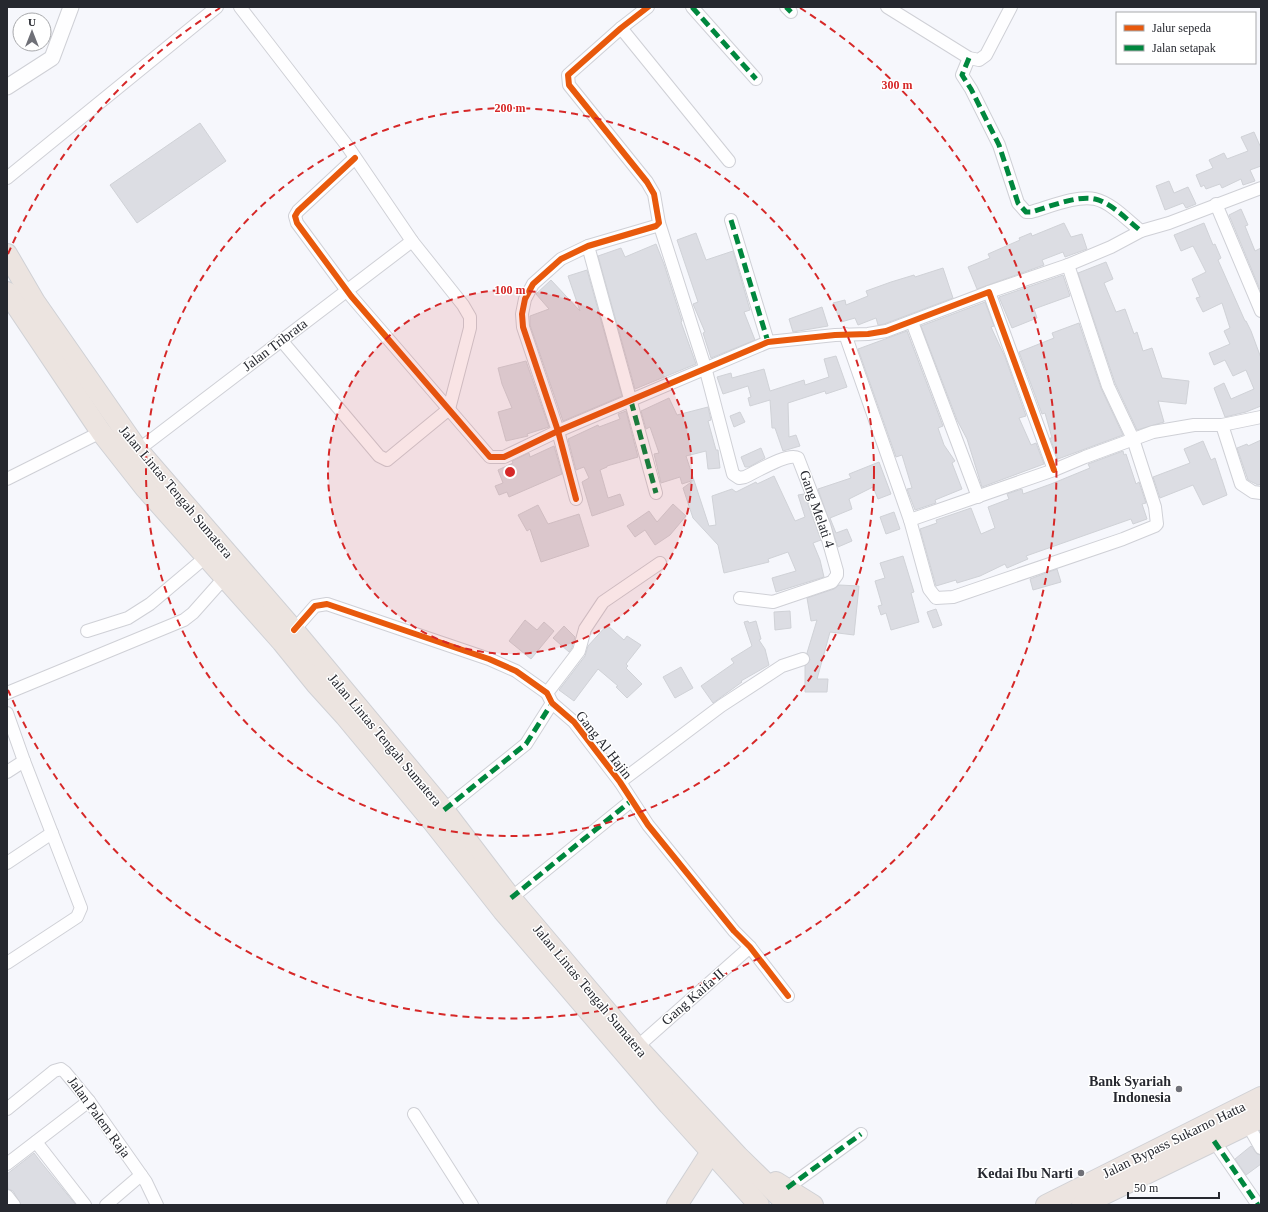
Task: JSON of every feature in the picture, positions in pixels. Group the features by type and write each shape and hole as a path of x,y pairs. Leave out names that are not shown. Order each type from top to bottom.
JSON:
{"highway":[{"name":"Jalan Lintas Tengah Sumatera","path":"7,254 35,302 138,450 294,630 322,679"},
{"name":"Jalan Lintas Tengah Sumatera","path":"7,292 101,432 145,488 282,642 322,679 444,810 512,898 637,1047 738,1156 787,1197 813,1205"},
{"name":"Jalan Lintas Tengah Sumatera","path":"351,711 432,820 503,911 711,1152 759,1205"},
{"name":"Jalan Bypass Sukarno Hatta","path":"1047,1203 1261,1097"},
{"name":"Jalan Bypass Sukarno Hatta","path":"1082,1205 1255,1122"},
{"path":"677,1205 711,1152"}],"street":[{"path":"7,86 52,58 71,7"},
{"path":"7,178 217,7"},
{"path":"240,7 355,158 412,241 470,316 470,328 453,413 392,458 384,460 281,340"},
{"path":"648,7 621,28 568,75 567,80 569,85 647,182 654,194 659,222 705,367"},
{"path":"692,7 756,79"},
{"path":"887,7 969,58 979,60 986,54 1011,7"},
{"path":"621,28 729,161"},
{"path":"969,58 962,75 971,89 999,145 1021,208 1026,212 1031,212 1080,198 1095,199 1107,205 1141,231"},
{"path":"355,158 298,210 295,216 297,223 347,290 469,433 490,457 499,458 705,367 768,342 845,334 868,334 912,322 989,292 1068,264 1110,247 1141,231 1169,223 1261,188"},
{"path":"1216,204 1261,311"},
{"path":"731,220 768,342"},
{"path":"576,500 558,431 527,340 522,314 525,299 534,284 561,259 588,246 656,226 659,222"},
{"name":"Jalan Tribrata","path":"138,450 412,241"},
{"path":"588,246 656,493"},
{"path":"845,334 910,520 929,589 936,598 942,599 953,597 1124,539 1155,526 1157,521 1155,507 1133,439 1108,386 1068,264"},
{"path":"989,292 1054,470"},
{"path":"912,322 978,497"},
{"name":"Gang Melati 4","path":"705,367 733,474 739,478 745,477 786,458 798,458 824,525 836,568 837,576 832,582 773,602 740,598"},
{"path":"910,520 1054,470 1153,432 1182,426 1222,425 1261,417"},
{"path":"1222,425 1241,484 1253,492 1261,493"},
{"path":"7,479 101,432"},
{"path":"87,632 128,618 150,604 207,556"},
{"path":"444,810 526,744 549,698 579,651 585,630 603,602 660,563"},
{"path":"7,693 184,620 193,613 225,577"},
{"name":"Gang Al Hajin","path":"294,630 315,606 327,604 441,643 516,671 549,698 574,722 620,782 648,825 734,931 750,947 788,996"},
{"path":"620,782 721,706 782,666 803,659"},
{"path":"7,713 24,762 81,903 80,913 7,963"},
{"path":"7,772 24,762"},
{"path":"512,898 631,801"},
{"path":"7,863 52,833"},
{"name":"Gang Kaifa II","path":"637,1047 750,947"},
{"name":"Jalan Palem Raja","path":"7,1109 57,1069 66,1072 89,1101 141,1175 157,1205"},
{"path":"7,1164 89,1101"},
{"path":"414,1114 472,1205"},
{"path":"1255,1122 1261,1148"},
{"path":"787,1197 861,1134"},
{"path":"1214,1141 1258,1205"},
{"path":"36,1142 85,1205"},
{"path":"106,1205 141,1175"}],"building":[{"path":"200,123 226,161 137,223 110,185"},
{"path":"1254,132 1261,148 1261,166 1250,170 1255,181 1243,185 1241,179 1222,188 1220,184 1206,189 1204,185 1201,187 1196,175 1213,168 1209,160 1224,153 1227,159 1248,151 1241,137"},
{"path":"1169,181 1174,193 1188,187 1196,204 1186,208 1183,203 1165,210 1156,186"},
{"path":"1241,209 1248,225 1245,226 1255,251 1261,248 1261,292 1229,215"},
{"path":"1064,223 1071,237 1082,234 1087,249 1065,257 1063,252 1042,260 1044,265 977,289 968,267 990,258 988,254 1020,240 1019,238 1031,233 1032,236"},
{"path":"1204,223 1213,245 1215,244 1221,258 1218,260 1245,321 1251,331 1261,358 1261,406 1246,412 1225,417 1214,388 1224,383 1231,399 1254,389 1246,370 1233,376 1225,360 1214,365 1209,353 1230,344 1224,331 1230,328 1222,303 1203,312 1196,298 1200,297 1192,279 1206,272 1193,246 1181,251 1174,235"},
{"path":"696,233 706,260 733,251 750,310 744,312 755,340 711,358 703,333 705,332 693,304 698,302 677,240"},
{"path":"656,244 664,264 682,321 681,322 696,364 635,389 598,256 621,248 625,257"},
{"path":"1106,262 1113,279 1104,283 1116,312 1125,309 1134,334 1137,332 1143,351 1152,348 1162,378 1189,381 1186,404 1158,401 1164,422 1137,430 1115,383 1078,273"},
{"path":"943,268 953,298 884,324 878,325 876,318 858,325 855,318 841,322 833,303 845,300 846,305 868,296 866,291 914,275 915,277"},
{"path":"587,270 622,396 563,421 530,325 530,316 549,309 536,294 551,280 580,311 568,276"},
{"path":"1063,275 1070,296 1034,309 1037,318 1012,328 999,297"},
{"path":"985,302 994,326 991,327 1005,357 1026,416 1019,418 1031,445 1036,443 1044,464 982,487 967,439 957,420 921,326"},
{"path":"822,307 828,326 793,332 789,319"},
{"path":"1079,323 1101,388 1123,435 1058,459 1050,438 1052,438 1045,413 1042,414 1019,352 1054,338 1052,333"},
{"path":"907,331 943,426 938,428 944,445 955,461 952,463 962,489 935,500 936,503 915,510 907,489 912,488 902,455 896,457 858,349"},
{"path":"836,356 847,387 826,394 825,391 788,403 789,437 796,435 800,446 783,451 775,428 772,428 770,400 750,406 748,398 751,397 748,386 723,394 717,377 731,373 732,378 764,369 770,391 804,380 805,385 829,377 824,359"},
{"path":"526,361 549,427 527,434 528,436 506,441 498,412 512,408 502,384 498,368"},
{"path":"669,398 677,415 708,407 711,420 708,421 716,450 718,450 720,468 708,469 706,451 686,456 694,480 682,484 680,477 661,483 654,454 659,453 650,427 646,429 641,411"},
{"path":"626,411 638,457 607,466 600,470 608,498 620,494 624,505 592,516 582,482 589,478 584,467 576,470 568,439 598,425 599,427 620,419 618,414"},
{"path":"740,412 745,422 734,427 730,416"},
{"path":"1261,440 1261,484 1258,485 1248,480 1237,448 1247,444 1248,446"},
{"path":"1203,441 1211,460 1215,458 1227,495 1203,505 1193,485 1160,498 1153,477 1190,463 1184,449"},
{"path":"554,446 562,474 509,497 507,492 499,495 495,486 503,483 498,470 529,453 530,457"},
{"path":"761,448 765,458 749,467 745,467 741,457"},
{"path":"1123,451 1124,455 1126,454 1136,484 1139,482 1146,503 1142,504 1147,519 1133,524 1131,519 1026,556 1028,559 1007,568 1005,564 980,576 957,583 956,580 936,586 920,529 937,523 936,520 971,508 981,534 995,528 988,507 1009,499 1007,494 1022,489 1023,494 1051,484 1090,468 1088,464"},
{"path":"879,462 891,494 878,499 873,487 849,499 852,509 830,518 836,533 847,529 852,541 838,547 818,489 851,478 849,474"},
{"path":"774,476 795,521 805,517 798,495 804,494 821,540 813,543 820,560 824,577 776,592 772,578 796,571 788,552 768,559 769,562 724,573 718,545 693,518 683,488 694,480 709,526 716,525 712,496 732,489 736,492 756,482 757,484"},
{"path":"673,504 686,516 670,535 655,545 645,530 635,537 627,526 649,511 657,522"},
{"path":"538,505 548,524 579,514 589,546 541,562 530,529 527,531 518,515"},
{"path":"894,512 900,529 886,534 880,517"},
{"path":"903,556 914,592 911,593 919,622 891,630 886,613 881,615 878,606 882,605 875,581 885,578 880,563"},
{"path":"1057,569 1061,582 1033,590 1030,579"},
{"path":"839,585 859,586 854,635 830,632 817,679 828,679 827,692 805,692 805,666 810,660 807,653 817,620 811,621 807,598 834,589"},
{"path":"936,609 942,625 933,628 927,612"},
{"path":"790,611 791,628 775,630 774,612"},
{"path":"525,620 537,630 544,622 554,631 531,659 509,641"},
{"path":"748,621 749,623 756,621 761,639 759,640 765,649 769,665 741,681 742,682 713,703 701,686 734,663 731,659 752,646 744,622"},
{"path":"607,625 624,640 627,636 641,645 626,664 628,666 626,668 642,684 627,698 616,687 618,686 598,669 574,701 559,690 585,656 588,646"},
{"path":"564,626 575,637 572,648 569,652 553,638"},
{"path":"681,667 693,688 675,698 663,677"},
{"path":"1251,1146 1257,1154 1261,1155 1261,1164 1246,1175 1235,1159"},
{"path":"34,1153 76,1205 21,1205 13,1191 8,1189 7,1174"}],"marked path":[{"path":"692,7 756,79"},
{"path":"786,7 791,12"},
{"path":"969,58 962,75 971,89 999,145 1018,203 1026,212 1031,212 1072,200 1088,198 1095,199 1114,208 1141,231"},
{"path":"731,220 768,342"},
{"path":"631,401 656,493"},
{"path":"444,810 526,744 552,703"},
{"path":"511,898 631,801"},
{"path":"787,1188 861,1134"},
{"path":"1214,1141 1258,1205"}],"cycle path":[{"path":"576,499 558,431 523,327 522,314 525,299 533,284 561,259 588,246 656,226 659,223 654,194 647,182 569,85 568,75 621,28 648,7"},
{"path":"355,158 298,211 295,216 297,223 351,296 490,457 504,457 558,431 768,342 835,335 868,334 886,331 989,292 1054,470"},
{"path":"294,630 315,606 327,604 489,659 516,671 547,693 552,703 574,722 620,782 648,825 734,931 750,947 788,996"}],"place":[{"name":"Bank Syariah Indonesia","path":"1179,1089"},
{"name":"Kedai Ibu Narti","path":"1081,1173"}]}
